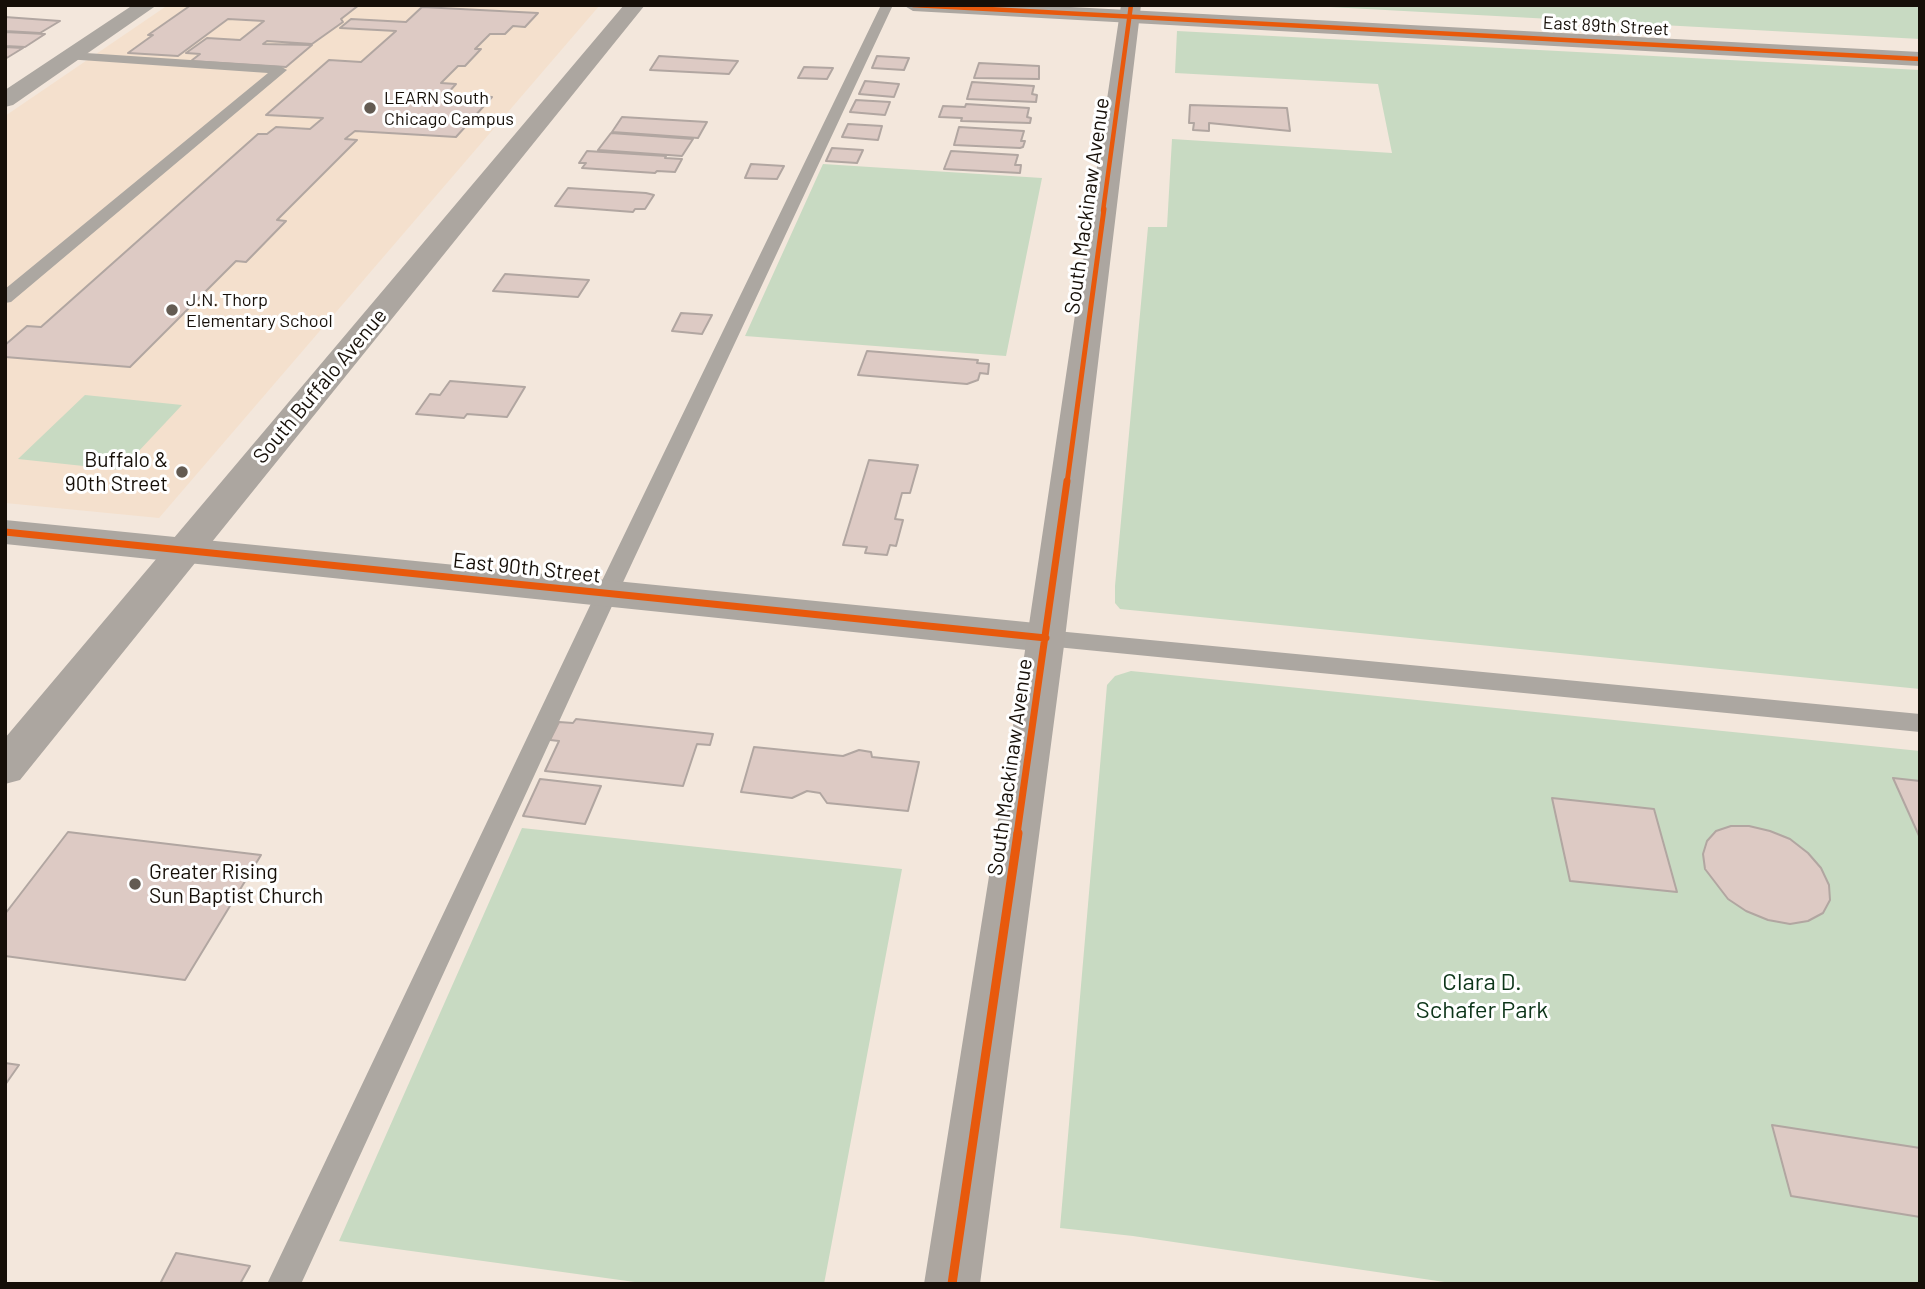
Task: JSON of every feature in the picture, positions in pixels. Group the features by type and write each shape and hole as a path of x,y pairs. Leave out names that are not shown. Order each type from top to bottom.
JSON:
{"main road":[{"name":"South Buffalo Avenue","path":"5,768 635,5"},
{"name":"South Mackinaw Avenue","path":"952,1284 1046,638 1131,11"}],"street":[{"path":"5,100 147,5"},
{"name":"East 89th Street","path":"912,5 1131,11 1920,58"},
{"name":"East 90th Street","path":"5,532 1046,638"}],"lane":[{"path":"284,1284 607,593 887,5"},
{"path":"5,298 280,70 71,56"},
{"path":"1046,638 1920,723"}],"shaded area":[{"name":"J.N. Thorp Elementary School","path":"168,5 600,5 159,518 5,503 5,116"}],"green space":[{"path":"1293,5 1920,5 1920,39"},
{"path":"1177,31 1920,70 1920,689 1120,609 1115,603 1115,586 1148,227 1167,227 1172,139 1392,153 1378,84 1175,73"},
{"path":"823,164 1042,178 1006,356 745,336"},
{"path":"85,395 182,405 121,470 18,459"},
{"name":"Clara D. Schafer Park","path":"1131,671 1920,751 1920,1284 1458,1284 1133,1236 1060,1228 1107,685 1115,676"},
{"path":"522,828 902,869 824,1284 649,1284 339,1241"}],"building":[{"path":"191,5 359,5 341,19 343,22 312,44 267,41 263,44 312,45 286,67 191,61 200,54 186,53 207,38 240,40 264,21 228,19 178,56 128,53 153,35 148,35"},
{"path":"422,7 538,13 525,27 513,26 505,34 490,34 475,49 481,49 465,66 458,66 441,83 456,84 447,94 492,97 456,137 355,131 345,139 357,140 277,220 286,221 246,262 236,261 130,367 5,357 5,345 27,326 41,327 258,134 267,134 276,127 310,129 323,118 266,115 329,60 361,62 396,31 340,28 351,19 406,22"},
{"path":"5,17 60,21 40,33 5,31"},
{"path":"5,32 45,34 25,47 5,46"},
{"path":"5,47 23,48 5,59"},
{"path":"659,56 738,61 729,74 650,70"},
{"path":"877,56 909,58 904,70 872,68"},
{"path":"979,63 1039,66 1039,79 974,78"},
{"path":"804,67 833,68 827,79 798,78"},
{"path":"865,81 899,84 894,97 859,94"},
{"path":"972,82 1034,86 1032,94 1037,95 1036,102 967,99"},
{"path":"856,100 890,102 885,115 850,112"},
{"path":"966,104 1029,108 1027,117 1031,118 1030,123 961,121 962,118 939,117 943,106 965,107"},
{"path":"1190,105 1287,108 1290,131 1209,123 1209,131 1193,130 1194,123 1189,123"},
{"path":"622,117 707,122 698,138 612,132"},
{"path":"848,124 882,126 878,140 842,137"},
{"path":"959,127 1024,131 1021,141 1025,141 1020,148 954,145"},
{"path":"611,133 693,139 682,156 598,150"},
{"path":"832,148 863,150 857,163 826,161"},
{"path":"587,151 682,159 675,172 582,168 586,163 579,163"},
{"path":"951,151 1018,155 1015,165 1021,165 1020,173 944,169"},
{"path":"751,164 784,166 777,179 745,178"},
{"path":"568,188 654,195 645,209 635,209 633,212 555,206"},
{"path":"505,274 589,280 578,297 493,291"},
{"path":"681,313 712,315 702,334 672,331"},
{"path":"867,351 978,360 977,363 989,364 988,374 980,373 978,380 967,384 858,375"},
{"path":"450,381 525,387 507,417 467,414 464,418 416,414 430,394 440,395"},
{"path":"869,460 918,465 910,493 902,493 895,519 903,520 896,546 890,545 887,555 865,553 867,547 843,545"},
{"path":"576,719 713,734 710,745 697,744 683,786 545,771 559,741 550,740 559,722 573,723"},
{"path":"754,747 843,756 859,750 871,752 872,757 919,762 908,811 827,803 820,793 807,791 792,798 741,792"},
{"path":"1893,778 1920,781 1920,838"},
{"path":"540,779 601,786 585,824 523,816"},
{"path":"1552,798 1654,809 1677,892 1570,881"},
{"path":"1731,826 1749,826 1770,831 1790,839 1808,853 1821,868 1829,885 1830,900 1823,913 1808,921 1790,924 1768,920 1746,911 1728,899 1705,869 1703,854 1707,841 1716,831"},
{"name":"Greater Rising Sun Baptist Church","path":"68,832 261,855 185,980 5,956 5,914"},
{"path":"5,1063 19,1065 5,1085"},
{"path":"1772,1125 1920,1148 1920,1217 1791,1196"},
{"path":"176,1253 250,1266 240,1284 160,1284"}],"cycle path":[{"path":"913,5 1920,59"},
{"path":"952,1284 1046,638 1131,5"},
{"path":"5,532 1046,638"}],"place":[{"name":"LEARN South Chicago Campus","path":"370,108"},
{"name":"J.N. Thorp Elementary School","path":"172,310"},
{"name":"Buffalo & 90th Street","path":"182,472"},
{"name":"Greater Rising Sun Baptist Church","path":"135,884"}]}
